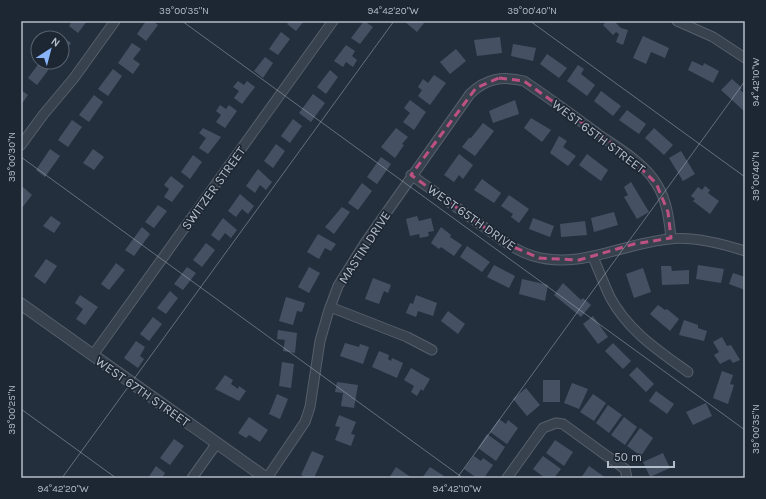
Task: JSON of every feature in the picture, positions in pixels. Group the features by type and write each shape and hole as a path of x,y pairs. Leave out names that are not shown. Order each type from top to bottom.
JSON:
{"street":[{"path":"21,145 43,115 74,78 115,21"},
{"name":"SWITZER STREET","path":"93,355 333,21"},
{"path":"677,21 713,37 745,58"},
{"name":"WEST 65TH STREET","path":"486,82 499,78 524,81 625,153 646,171 656,183 668,212 671,238"},
{"name":"MASTIN DRIVE","path":"267,478 305,422 310,407 320,341 330,306 338,286 411,175 470,94 486,82"},
{"name":"WEST 65TH DRIVE","path":"411,175 516,249 531,256 566,261 593,257 634,244 671,238 709,242 745,251"},
{"path":"593,257 611,298 623,317 653,347 688,372"},
{"name":"WEST 67TH STREET","path":"21,304 267,478"},
{"path":"330,306 407,337 432,350"},
{"path":"507,478 543,428 556,423 563,424 625,469 627,478"},
{"path":"192,478 217,443"}],"highlighted area":[{"path":"499,78 524,81 625,153 656,183 668,212 671,238 634,244 579,260 539,258 509,245 411,175 476,88"}],"building":[{"path":"72,21 87,21 78,33 69,26"},
{"path":"146,21 153,21 158,25 146,41 137,34"},
{"path":"290,21 304,21 296,31 287,24"},
{"path":"364,21 373,27 360,44 351,38"},
{"path":"404,21 421,21 424,23 417,32"},
{"path":"603,21 614,21 621,28 628,30 623,45 616,42 619,34 616,32 613,35 603,25 605,23"},
{"path":"281,32 290,39 278,55 269,49"},
{"path":"643,36 669,48 665,58 651,52 646,64 633,58"},
{"path":"500,37 502,53 477,56 474,40"},
{"path":"132,43 141,49 133,59 140,64 133,74 118,63"},
{"path":"513,44 536,48 533,61 511,56"},
{"path":"346,45 355,51 352,56 357,60 353,67 346,62 343,67 334,61"},
{"path":"456,49 466,61 450,74 440,62"},
{"path":"547,54 567,68 559,78 540,64"},
{"path":"265,57 273,63 263,78 254,71"},
{"path":"692,61 703,66 704,63 719,71 713,83 688,70"},
{"path":"578,65 584,69 581,74 595,85 587,96 567,81"},
{"path":"113,69 122,76 108,96 98,89"},
{"path":"34,70 48,70 37,85 28,78"},
{"path":"330,70 338,77 326,94 317,87"},
{"path":"434,75 446,83 430,105 418,96 422,90 418,87 423,79 428,83"},
{"path":"732,79 742,88 740,90 745,94 745,112 721,90"},
{"path":"238,81 244,85 247,81 255,87 242,104 234,98 239,91 233,87"},
{"path":"21,90 28,95 21,105"},
{"path":"601,91 621,106 613,116 594,101"},
{"path":"313,94 325,103 311,122 299,113"},
{"path":"94,95 103,102 89,122 79,115"},
{"path":"410,100 426,112 414,130 403,122 410,113 404,108"},
{"path":"515,100 519,114 493,123 489,111"},
{"path":"220,105 226,109 229,105 237,111 225,128 216,122 221,115 216,111"},
{"path":"627,110 646,124 639,134 619,120"},
{"path":"531,118 551,130 542,142 524,128"},
{"path":"293,119 302,126 290,143 281,136"},
{"path":"72,120 82,127 68,147 58,140"},
{"path":"483,123 494,131 475,156 462,147"},
{"path":"203,128 221,137 208,154 199,148 206,138 199,133"},
{"path":"396,128 408,137 402,144 404,145 395,158 381,147"},
{"path":"654,128 673,145 664,155 645,138"},
{"path":"559,136 567,141 563,147 576,156 568,166 550,153"},
{"path":"276,144 285,151 273,168 264,161"},
{"path":"50,149 60,156 45,177 36,170"},
{"path":"93,149 104,157 94,170 83,163"},
{"path":"681,151 695,174 683,181 669,158"},
{"path":"459,154 473,165 463,179 459,175 454,182 444,175"},
{"path":"587,154 608,170 601,181 579,165"},
{"path":"193,155 202,162 190,179 181,172"},
{"path":"381,157 391,164 377,184 367,177"},
{"path":"258,169 272,182 266,190 260,185 255,193 246,186"},
{"path":"171,176 184,186 172,202 164,197 169,189 164,185"},
{"path":"482,179 501,193 494,203 474,190"},
{"path":"631,182 649,212 637,219 624,197 628,195 624,187"},
{"path":"362,183 372,191 358,210 348,203"},
{"path":"705,186 710,190 708,193 719,201 710,214 693,201 695,199 691,196 698,187 702,190"},
{"path":"23,187 32,195 21,209 21,189"},
{"path":"240,194 254,206 248,214 242,209 236,217 228,211"},
{"path":"509,195 529,209 519,223 511,217 513,214 501,206"},
{"path":"158,205 167,211 154,228 145,222"},
{"path":"342,207 350,212 334,234 325,227"},
{"path":"614,212 618,225 594,232 591,218"},
{"path":"51,216 61,223 54,233 43,226"},
{"path":"417,216 419,221 431,218 434,231 428,232 429,236 420,238 419,234 410,236 406,219"},
{"path":"223,218 237,230 231,238 225,233 219,241 211,235"},
{"path":"533,218 554,226 550,237 529,229"},
{"path":"585,221 587,235 561,237 560,224"},
{"path":"142,227 150,234 134,256 125,250"},
{"path":"441,227 451,235 450,237 462,245 454,256 441,247 439,249 431,243"},
{"path":"318,234 336,244 331,251 325,248 319,259 307,252"},
{"path":"206,243 215,250 202,267 193,260"},
{"path":"467,246 490,262 482,272 460,257"},
{"path":"46,259 57,266 45,284 34,276"},
{"path":"116,263 125,270 109,290 101,284"},
{"path":"494,265 515,276 509,288 487,277"},
{"path":"698,265 724,269 721,283 696,279"},
{"path":"661,266 671,266 672,271 689,270 689,284 662,285"},
{"path":"187,267 196,273 183,290 174,284"},
{"path":"309,267 320,273 309,293 298,287"},
{"path":"643,268 651,292 634,298 626,274"},
{"path":"733,273 745,277 745,290 729,284"},
{"path":"373,278 391,285 388,293 384,291 379,304 365,299"},
{"path":"522,279 548,285 545,301 519,294"},
{"path":"563,283 581,300 583,298 591,305 581,317 554,295"},
{"path":"170,291 178,298 166,314 157,308"},
{"path":"80,295 98,307 85,325 76,319 83,309 75,303"},
{"path":"416,295 437,303 433,316 418,311 416,317 406,313 410,303 413,304"},
{"path":"286,297 305,303 302,312 297,311 293,325 279,321"},
{"path":"658,305 665,310 667,309 679,319 670,331 650,314"},
{"path":"448,311 465,324 458,334 441,321"},
{"path":"593,316 608,337 598,344 583,324"},
{"path":"153,317 162,324 149,341 140,334"},
{"path":"684,320 698,325 698,328 707,331 704,341 679,335"},
{"path":"278,330 297,333 295,353 283,351 285,340 277,339"},
{"path":"722,337 727,346 731,345 740,360 733,363 730,359 720,364 714,355 719,352 713,342"},
{"path":"136,341 145,347 140,356 144,359 138,368 124,358"},
{"path":"345,343 359,347 360,344 369,347 363,364 340,356"},
{"path":"613,343 631,361 623,369 605,351"},
{"path":"379,351 389,355 388,359 391,361 392,358 403,363 397,378 372,367"},
{"path":"282,362 294,364 291,388 279,386"},
{"path":"637,367 654,384 646,392 629,375"},
{"path":"411,368 430,379 423,391 421,389 417,396 411,392 414,386 404,380"},
{"path":"722,371 733,375 730,384 734,385 728,404 713,398"},
{"path":"225,375 233,380 231,384 238,389 239,386 246,391 239,401 215,389"},
{"path":"543,380 560,380 560,402 543,402"},
{"path":"337,382 358,385 354,408 341,406 343,393 335,392"},
{"path":"572,383 588,389 579,409 564,403"},
{"path":"526,388 540,405 527,416 513,399"},
{"path":"656,391 674,404 667,414 649,401"},
{"path":"277,394 288,399 280,419 269,414"},
{"path":"593,394 606,403 594,421 580,412"},
{"path":"706,403 712,416 693,425 686,412"},
{"path":"608,405 622,415 609,433 596,423"},
{"path":"339,415 356,422 351,434 355,435 351,446 335,440 340,427 335,426"},
{"path":"249,417 268,430 260,442 249,435 246,438 238,433"},
{"path":"624,417 637,427 625,445 611,435"},
{"path":"499,419 506,424 508,420 518,428 507,444 490,432"},
{"path":"640,428 653,438 641,456 627,446"},
{"path":"487,434 505,447 496,461 478,448"},
{"path":"174,439 184,446 170,465 160,458"},
{"path":"555,440 573,452 564,466 546,453"},
{"path":"312,451 324,456 314,478 307,478 301,475"},
{"path":"663,453 670,468 650,477 643,462"},
{"path":"474,456 481,461 483,458 493,465 484,478 477,478 464,469"},
{"path":"543,456 561,469 554,478 545,478 533,469"},
{"path":"156,466 165,473 162,478 148,478"},
{"path":"589,466 606,478 581,478"},
{"path":"396,467 412,478 389,478"},
{"path":"430,467 444,476 443,478 422,478"}]}
